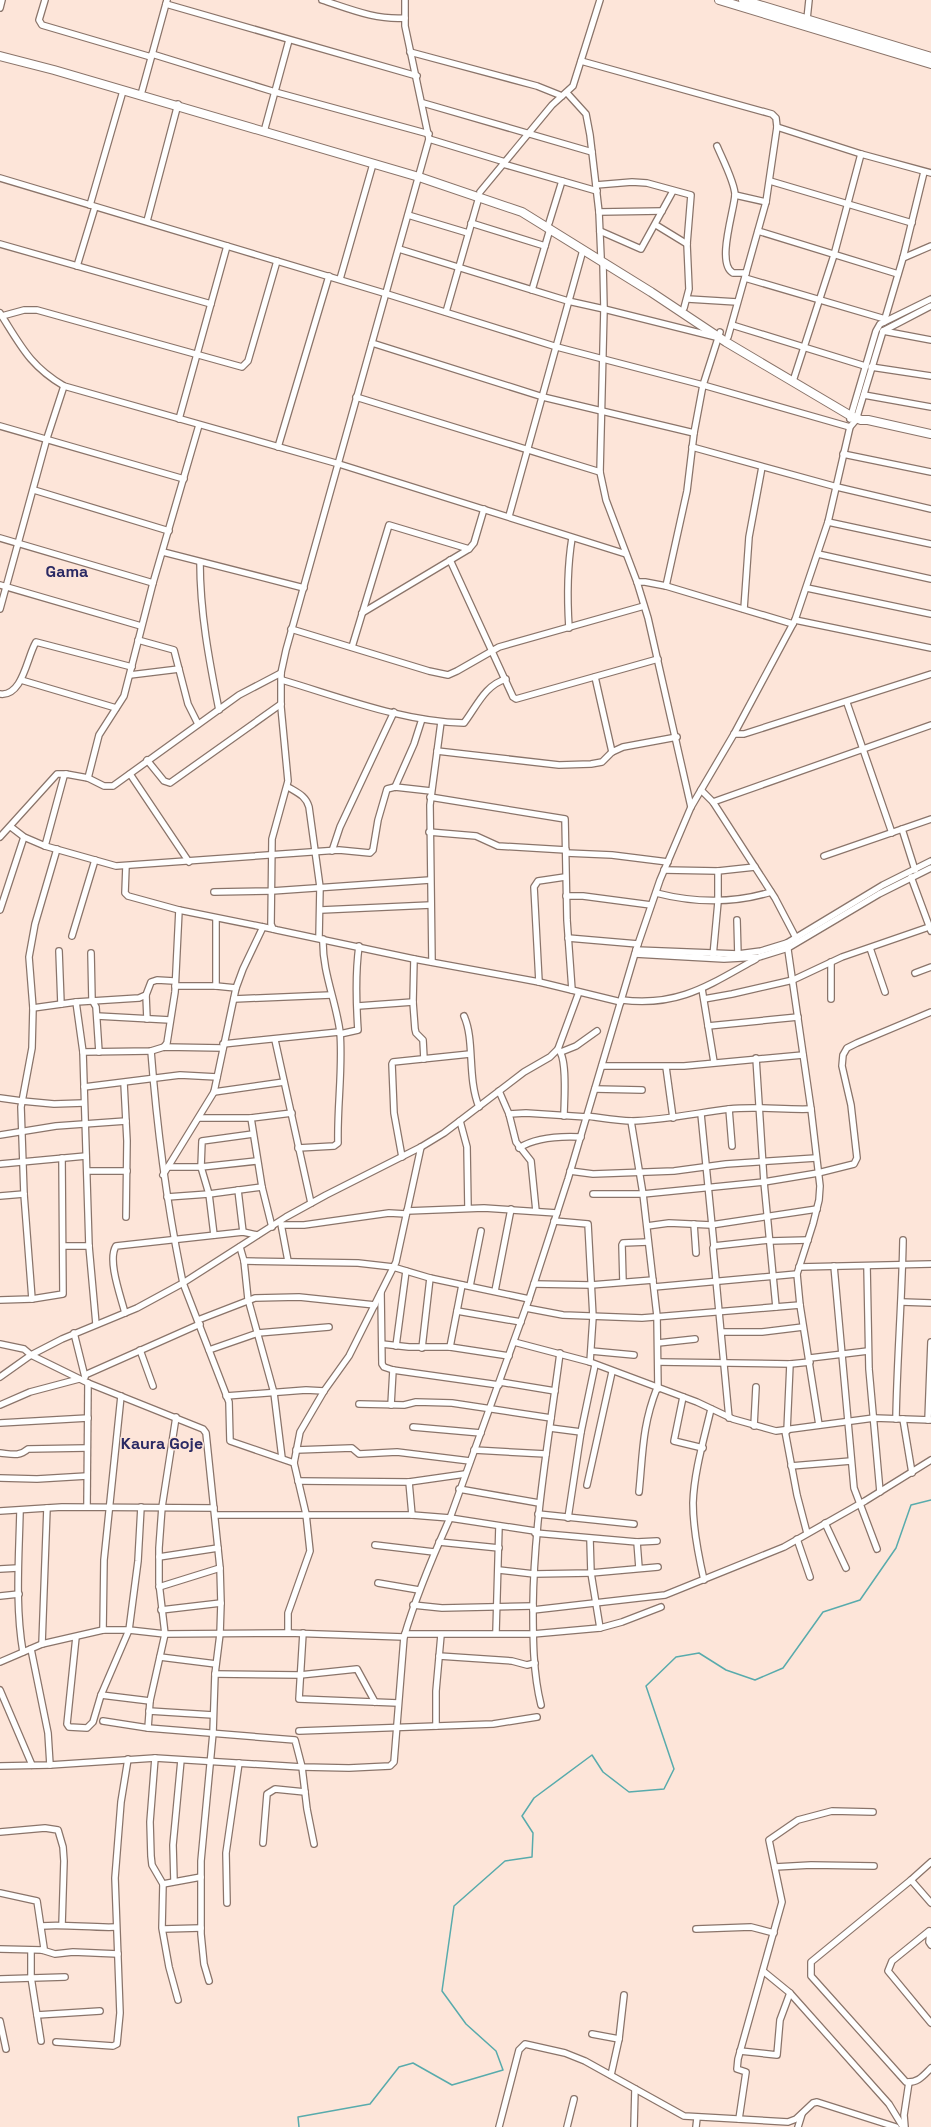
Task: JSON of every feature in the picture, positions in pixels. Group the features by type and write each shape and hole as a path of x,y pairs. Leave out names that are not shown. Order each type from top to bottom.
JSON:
{"street":[{"path":"0,8 2,0"},
{"path":"45,0 39,20 42,25 152,55 429,137 562,181 596,188 632,182 654,185 673,191 690,194 693,196 687,244 689,289 688,299 684,308"},
{"path":"322,0 372,16 387,19 405,18"},
{"path":"273,929 271,924 271,856 273,832 288,787 281,704 282,673 291,629 339,464 356,397 387,294 429,137 417,76 410,52 405,18 405,0"},
{"path":"446,312 480,195 527,133 565,94 576,80 600,0"},
{"path":"719,0 931,64"},
{"path":"743,0 931,57"},
{"path":"807,19 809,0"},
{"path":"142,91 167,2 290,40 417,76"},
{"path":"265,128 290,40"},
{"path":"0,51 142,91 178,104 373,164 420,175"},
{"path":"410,52 565,94 586,114 599,212 604,309 600,472 606,500 637,582 644,606 677,736 691,807"},
{"path":"0,56 123,91 178,104 265,128 519,206 719,336 854,415 868,420 931,434"},
{"path":"581,61 772,114 776,118 777,127 766,202 728,337"},
{"path":"77,266 123,91"},
{"path":"423,103 592,152"},
{"path":"147,221 178,104"},
{"path":"777,127 861,154 931,173"},
{"path":"717,146 735,195 726,248 727,267 732,273 746,275 884,321 931,299"},
{"path":"794,378 834,255 861,154"},
{"path":"340,280 373,164"},
{"path":"854,415 865,366 876,331 884,321 903,258 924,172"},
{"path":"0,178 329,276 556,347 850,426"},
{"path":"532,290 562,181"},
{"path":"770,181 912,223"},
{"path":"600,231 641,249 673,191"},
{"path":"735,195 766,202"},
{"path":"599,212 662,211"},
{"path":"408,215 468,233"},
{"path":"471,222 545,246"},
{"path":"656,224 687,244"},
{"path":"550,226 583,250 684,308 719,336"},
{"path":"758,231 898,274"},
{"path":"0,244 211,304"},
{"path":"179,419 227,246"},
{"path":"903,258 931,246"},
{"path":"399,249 568,302 728,337 854,415"},
{"path":"509,516 583,250"},
{"path":"277,261 246,364 238,367 37,310 24,310 1,314 31,362 44,374 64,386 339,464 509,516 572,538 626,554"},
{"path":"278,447 329,276"},
{"path":"688,299 737,302"},
{"path":"0,1766 50,1765 155,1758 302,1767 349,1768 390,1766 394,1762 405,1636 414,1605 434,1552 450,1518 526,1308 581,1137 636,949 664,870 691,807 734,734 794,622 807,588 828,522 850,426 864,395 883,331 931,306"},
{"path":"732,325 865,366"},
{"path":"883,331 931,340"},
{"path":"666,586 687,491 694,433 703,386 719,336"},
{"path":"372,343 543,396 602,412 694,433"},
{"path":"872,367 931,376"},
{"path":"0,609 34,490 47,438 64,386"},
{"path":"864,395 931,407"},
{"path":"356,397 600,472"},
{"path":"88,778 99,735 123,699 153,583 199,425"},
{"path":"0,426 47,438 184,479"},
{"path":"692,447 837,487 931,509"},
{"path":"843,454 931,472"},
{"path":"744,609 749,537 762,466"},
{"path":"34,490 169,531"},
{"path":"362,613 469,550 474,543 484,509"},
{"path":"828,522 931,544"},
{"path":"352,647 389,525 469,550"},
{"path":"0,538 153,583"},
{"path":"569,628 566,589 567,566 572,538"},
{"path":"163,552 304,588"},
{"path":"818,554 931,579"},
{"path":"450,560 513,697 516,699 658,659"},
{"path":"200,562 200,591 205,637 219,710"},
{"path":"637,582 666,586 794,622 931,648"},
{"path":"0,585 142,626"},
{"path":"807,588 931,614"},
{"path":"291,629 442,674 458,671 499,648 644,606"},
{"path":"138,640 172,648 179,668 188,704 198,724"},
{"path":"0,694 11,692 21,680 36,642 132,667"},
{"path":"130,675 179,668"},
{"path":"0,837 11,827 57,774 88,778 109,787 113,786 198,724 258,684 282,673"},
{"path":"734,734 744,734 847,703 931,674"},
{"path":"595,676 612,752"},
{"path":"282,680 422,719 464,723 487,689 506,679"},
{"path":"21,680 116,708"},
{"path":"847,703 892,833"},
{"path":"147,760 162,779 167,783 170,783 281,704"},
{"path":"332,851 340,827 394,712"},
{"path":"395,787 414,744 422,719"},
{"path":"432,962 429,832 430,794 441,722"},
{"path":"713,802 931,726"},
{"path":"437,751 559,765 602,762 612,752 632,745 677,736"},
{"path":"45,846 64,776 66,774"},
{"path":"130,774 189,862"},
{"path":"288,787 302,795 308,801 320,887 321,938 325,970 340,1033 341,1066 338,1143 334,1146 298,1148"},
{"path":"11,827 24,837 45,846 112,866 126,866 332,851 372,852 384,797 387,789 395,787 564,818 566,851 565,877 572,990"},
{"path":"701,790 713,802 755,867 771,892 796,938"},
{"path":"824,856 931,819"},
{"path":"902,829 916,871"},
{"path":"429,832 476,836 498,846 612,855 668,862"},
{"path":"0,910 24,837"},
{"path":"32,1299 22,1161 22,1101 32,1048 33,1008 29,972 31,940 57,849"},
{"path":"72,936 95,860"},
{"path":"738,956 788,945 796,938 916,871 931,861"},
{"path":"126,866 126,895 179,910 321,938 414,959 539,982 622,1001 639,1002 679,998 702,989 759,957 788,945 911,877 916,871 931,868"},
{"path":"664,870 718,871 755,867"},
{"path":"713,956 718,902 718,871"},
{"path":"539,982 534,887 538,881 565,877"},
{"path":"704,999 792,980 831,962 930,929 911,877"},
{"path":"214,892 272,891 430,880"},
{"path":"656,893 678,898 718,902 771,892"},
{"path":"566,896 583,896 652,905"},
{"path":"321,910 431,905"},
{"path":"164,1047 167,1044 175,984 179,910"},
{"path":"216,918 216,986"},
{"path":"737,920 738,956"},
{"path":"163,1175 214,1092 236,988 243,969 263,927"},
{"path":"568,938 636,949 713,956 759,957"},
{"path":"788,945 811,1109 820,1192 817,1209 797,1274 803,1327 810,1360 819,1425"},
{"path":"83,1052 151,1051 164,1047 223,1046 357,1031 358,1006 355,980 359,946"},
{"path":"870,948 884,992"},
{"path":"59,951 62,1004"},
{"path":"91,953 92,1000 95,1004 97,1016 99,1052"},
{"path":"414,959 413,1002 415,1029 416,1033 423,1040 424,1059"},
{"path":"831,962 831,999"},
{"path":"915,973 931,967"},
{"path":"147,1019 146,994 151,982 157,980 175,984 236,988"},
{"path":"702,989 714,1062"},
{"path":"564,1116 564,1068 560,1050 579,992"},
{"path":"33,1008 92,1000 139,998 146,994"},
{"path":"234,998 331,995"},
{"path":"76,1002 83,1052 89,1246 96,1324"},
{"path":"358,1006 413,1002"},
{"path":"593,1194 643,1194 764,1182 818,1173 854,1164 857,1158 851,1105 842,1066 843,1056 847,1048 931,1012"},
{"path":"97,1016 170,1020"},
{"path":"464,1016 468,1028 471,1077 479,1107"},
{"path":"708,1026 798,1017"},
{"path":"0,1377 31,1355 74,1333 125,1313 183,1283 257,1235 272,1226 281,1224 311,1203 421,1147 460,1121 524,1072 560,1050 576,1046 597,1031"},
{"path":"275,1040 311,1203"},
{"path":"151,1051 163,1175 183,1283 228,1402 230,1441 294,1463"},
{"path":"402,1157 394,1113 393,1062 470,1054"},
{"path":"602,1066 666,1067 803,1055"},
{"path":"756,1058 764,1182 776,1307"},
{"path":"666,1067 673,1118"},
{"path":"84,1088 184,1075 217,1077"},
{"path":"214,1092 284,1082"},
{"path":"124,1083 126,1121 126,1217"},
{"path":"595,1089 642,1090"},
{"path":"499,1091 509,1114 516,1142 519,1148 531,1161 533,1168 536,1211"},
{"path":"0,1098 54,1104 84,1102"},
{"path":"509,1114 526,1113 631,1121 673,1118 729,1109 811,1109"},
{"path":"729,1109 732,1146"},
{"path":"199,1118 251,1118 292,1113"},
{"path":"701,1114 729,1418"},
{"path":"251,1118 262,1187 272,1226"},
{"path":"0,1135 85,1123 126,1121"},
{"path":"460,1121 467,1147 468,1208"},
{"path":"631,1121 643,1194 657,1316 658,1343 658,1388 648,1415 643,1438 639,1492"},
{"path":"214,1235 209,1194 201,1167 202,1141 253,1134"},
{"path":"519,1148 529,1142 550,1138 581,1137"},
{"path":"288,1633 288,1614 310,1550 306,1514 294,1463 300,1432 324,1391 349,1356 393,1267 421,1147"},
{"path":"0,1164 86,1156"},
{"path":"0,1300 32,1299 63,1294 62,1158"},
{"path":"570,1170 593,1174 639,1172 705,1168 763,1161 816,1158"},
{"path":"168,1168 201,1167 257,1161"},
{"path":"87,1171 126,1171"},
{"path":"167,1197 209,1194 262,1187"},
{"path":"238,1190 244,1232"},
{"path":"0,1196 24,1194"},
{"path":"281,1224 290,1226 407,1212 468,1208 511,1209 557,1213"},
{"path":"495,1290 511,1209"},
{"path":"646,1226 669,1223 711,1224 817,1209"},
{"path":"554,1221 588,1224 593,1317 591,1350 593,1364 568,1518"},
{"path":"281,1224 288,1261"},
{"path":"694,1224 696,1253"},
{"path":"470,1286 481,1231"},
{"path":"125,1313 113,1264 115,1247 122,1244 175,1240 244,1232 257,1235"},
{"path":"714,1246 769,1241 808,1240"},
{"path":"896,1418 898,1355 902,1302 903,1240"},
{"path":"623,1282 623,1243 648,1242"},
{"path":"63,1246 89,1246"},
{"path":"240,1247 244,1261 248,1299 274,1393 282,1458"},
{"path":"244,1261 358,1263 393,1267 430,1278 495,1290 529,1299"},
{"path":"799,1267 931,1264"},
{"path":"834,1266 854,1488 858,1504 876,1549"},
{"path":"867,1266 868,1351 880,1492"},
{"path":"396,1346 406,1271"},
{"path":"654,1287 716,1280 797,1274"},
{"path":"422,1348 430,1278"},
{"path":"534,1284 591,1285 653,1280"},
{"path":"450,1348 462,1285"},
{"path":"381,1293 382,1364 386,1368 555,1391"},
{"path":"0,1405 30,1392 84,1380 140,1350 248,1299 271,1296 299,1297 375,1305"},
{"path":"902,1302 931,1303"},
{"path":"526,1308 563,1315 642,1318 800,1305"},
{"path":"457,1311 521,1322"},
{"path":"209,1350 258,1333 329,1327"},
{"path":"722,1332 762,1332 803,1327"},
{"path":"74,1333 84,1380 88,1418 87,1507"},
{"path":"658,1343 695,1339"},
{"path":"514,1342 560,1353 593,1364 683,1397 729,1418 776,1431 786,1431 874,1418 929,1420 931,1342"},
{"path":"0,1344 24,1349 31,1355 84,1380 176,1417 203,1429 206,1432 220,1568 221,1603 220,1634 215,1674 213,1733 201,1877 201,1928 204,1964 209,1981"},
{"path":"382,1344 422,1348 450,1348 509,1356"},
{"path":"140,1350 153,1386"},
{"path":"591,1350 634,1355"},
{"path":"658,1362 790,1364 868,1351"},
{"path":"541,1706 536,1687 533,1634 535,1532 560,1353"},
{"path":"790,1364 786,1431 791,1466 807,1532"},
{"path":"391,1405 393,1370"},
{"path":"587,1485 612,1372"},
{"path":"754,1426 756,1387"},
{"path":"226,1396 324,1391"},
{"path":"103,1630 104,1560 111,1507 121,1396"},
{"path":"683,1397 674,1441 703,1448"},
{"path":"359,1404 391,1405 430,1402 491,1408 551,1418"},
{"path":"704,1580 696,1542 693,1502 697,1471 711,1409"},
{"path":"148,1728 150,1701 166,1634 159,1587 159,1557 162,1507 176,1417"},
{"path":"0,1423 88,1418"},
{"path":"903,1419 912,1473"},
{"path":"413,1427 481,1433"},
{"path":"550,1428 581,1432"},
{"path":"0,1453 15,1455 22,1454 28,1449 87,1448"},
{"path":"296,1450 352,1448 358,1454 397,1452 470,1461"},
{"path":"474,1450 546,1454"},
{"path":"414,1605 442,1608 533,1608 596,1604 666,1595 797,1539 880,1492 931,1460"},
{"path":"791,1466 851,1462"},
{"path":"298,1481 409,1482 465,1474"},
{"path":"0,1478 37,1479 87,1476"},
{"path":"409,1482 412,1515"},
{"path":"460,1489 539,1503"},
{"path":"0,1511 47,1508 141,1506 214,1508"},
{"path":"76,1637 66,1714 68,1726 78,1728 89,1726 93,1722 101,1695 129,1630 138,1560 141,1506"},
{"path":"42,1644 47,1508"},
{"path":"20,1510 18,1568 20,1628 23,1652"},
{"path":"538,1514 634,1524"},
{"path":"215,1515 412,1515 450,1518 535,1532 590,1539 637,1542 657,1541"},
{"path":"825,1523 846,1568"},
{"path":"496,1632 498,1607 499,1526"},
{"path":"590,1539 591,1572 600,1628"},
{"path":"797,1539 810,1577"},
{"path":"439,1542 499,1548"},
{"path":"637,1542 639,1568"},
{"path":"375,1544 434,1552"},
{"path":"159,1557 218,1548"},
{"path":"499,1570 534,1574 591,1572 658,1567"},
{"path":"0,1569 18,1568"},
{"path":"159,1587 220,1568"},
{"path":"378,1583 419,1590"},
{"path":"0,1596 19,1594"},
{"path":"162,1610 221,1603"},
{"path":"0,1662 42,1644 103,1630 129,1630 166,1634 303,1633 405,1636 496,1632 533,1634 600,1628 622,1622 661,1607"},
{"path":"303,1633 302,1675 298,1698 302,1701 398,1703"},
{"path":"436,1726 436,1691 441,1635"},
{"path":"31,1649 48,1734 50,1765"},
{"path":"439,1656 504,1660 526,1665 535,1663"},
{"path":"160,1657 216,1664"},
{"path":"215,1674 302,1675 357,1669 374,1702"},
{"path":"0,1690 32,1765"},
{"path":"101,1695 150,1701"},
{"path":"150,1711 214,1714"},
{"path":"299,1731 396,1726 493,1724 537,1717"},
{"path":"103,1722 148,1728 295,1740 302,1767 309,1824 312,1830 314,1844"},
{"path":"155,1758 150,1846 152,1865 163,1884 161,1902 163,1929 169,1967 178,2000"},
{"path":"56,2042 113,2046 117,2044 120,2013 115,1878 121,1802 128,1759"},
{"path":"174,1881 173,1845 181,1760"},
{"path":"227,1903 226,1853 239,1763"},
{"path":"263,1843 267,1794 275,1789 305,1792"},
{"path":"739,2119 746,2072 737,2069 740,2051 782,1902 769,1840 798,1820 832,1811 873,1812"},
{"path":"0,1832 45,1828 58,1830 63,1847 64,1861 62,1925"},
{"path":"931,1862 811,1962 810,1969 811,1976 906,2082 918,2080 931,2068"},
{"path":"775,1867 811,1865 874,1866"},
{"path":"163,1884 201,1877"},
{"path":"911,1880 931,1904"},
{"path":"0,1893 37,1901 44,1948 42,1950"},
{"path":"41,1926 62,1925 75,1927 116,1927"},
{"path":"696,1929 751,1927 774,1933"},
{"path":"163,1929 201,1928"},
{"path":"930,1930 929,1942 931,1945"},
{"path":"930,1930 892,1961 888,1971 931,2024"},
{"path":"0,1949 31,1951 42,1950 55,1954 73,1952 118,1954"},
{"path":"31,1951 31,1977 41,2041"},
{"path":"763,1970 790,1993 889,2104 904,2127"},
{"path":"0,1979 65,1977"},
{"path":"740,2051 777,2055 780,2020 790,1993"},
{"path":"611,2075 619,2039 624,1995"},
{"path":"37,2014 100,2011"},
{"path":"0,2021 6,2049"},
{"path":"592,2034 619,2039"},
{"path":"499,2127 522,2045 525,2044 565,2053 611,2075 679,2113 697,2118 788,2122 796,2119 813,2103 817,2102 896,2127"},
{"path":"904,2127 904,2115 909,2082"},
{"path":"634,2127 635,2089"},
{"path":"567,2127 574,2099"},
{"path":"798,2127 802,2113"},
{"path":"696,2127 697,2118"}],"waterway":[{"path":"299,2127 298,2117 370,2104 399,2067 413,2063 452,2085 503,2070 496,2051 466,2024 442,1991 454,1906 505,1861 532,1857 533,1833 522,1816 534,1798 592,1755 603,1772 629,1792 664,1789 674,1769 646,1686 676,1657 699,1653 726,1670 755,1680 783,1668 823,1612 860,1600 896,1548 911,1505 931,1500"}],"district":[{"name":"Gama","path":"67,571"},
{"name":"Kaura Goje","path":"162,1443"}]}
